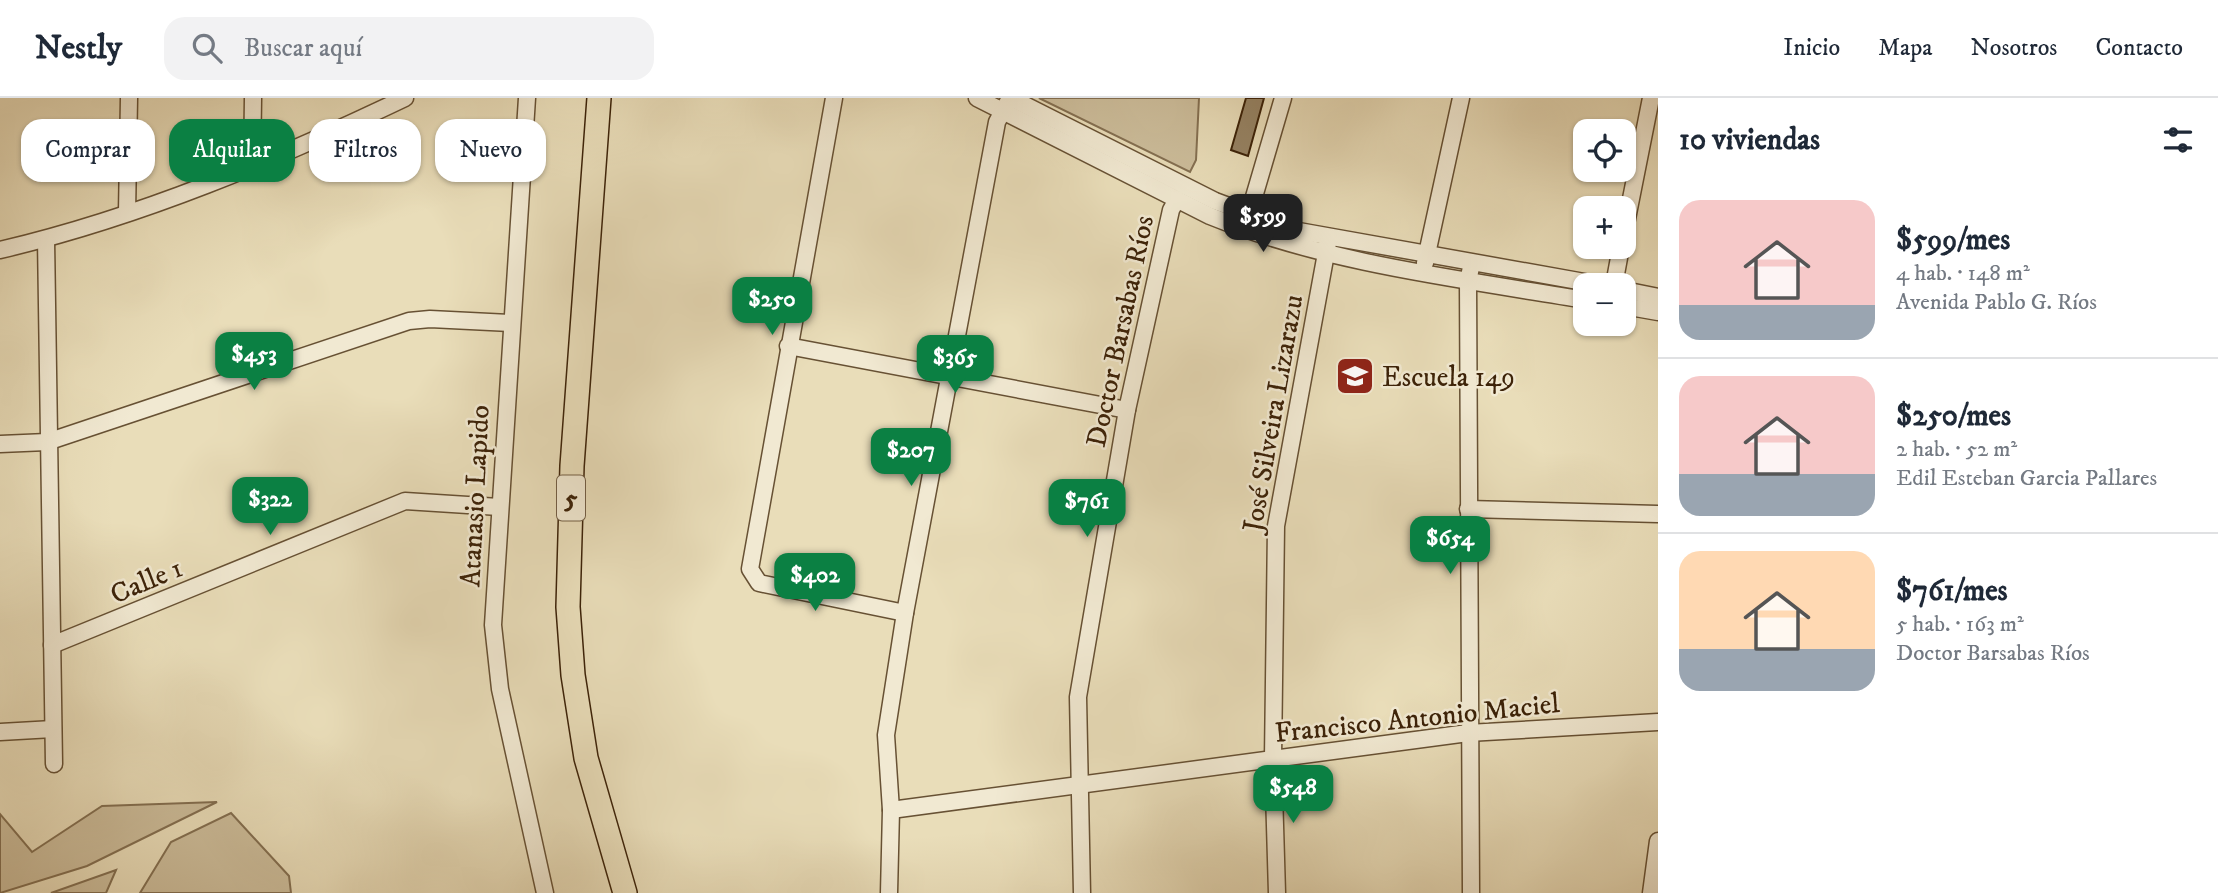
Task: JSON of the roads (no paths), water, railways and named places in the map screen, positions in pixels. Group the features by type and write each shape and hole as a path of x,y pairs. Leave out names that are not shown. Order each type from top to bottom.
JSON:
{"highway":[{"name":"5","path":"599,98 572,467 568,607 575,688 586,758 625,893"}],"street":[{"path":"127,213 129,98"},
{"path":"253,98 253,119"},
{"path":"295,148 405,98"},
{"name":"Atanasio Lapido","path":"527,98 499,507 494,625 500,689 545,893"},
{"path":"834,98 788,346 751,562 752,574 759,583 905,612"},
{"path":"977,98 1008,103 1193,191 1328,246 1427,255 1573,280"},
{"path":"1249,214 1283,98"},
{"path":"1424,272 1461,98"},
{"path":"1632,196 1651,98"},
{"path":"1008,103 1177,199 1246,230 1328,246 1424,272 1573,298"},
{"path":"889,893 891,810 886,735 905,612 997,122 1008,103"},
{"path":"0,250 46,239 213,182"},
{"name":"Doctor Barsabas Ríos","path":"1082,893 1078,697 1127,410 1171,209 1177,199"},
{"path":"46,239 54,764"},
{"name":"José Silveira Lizarazu","path":"1277,893 1273,758 1276,526 1328,246"},
{"path":"1471,893 1468,733 1468,281 1472,263"},
{"path":"1636,292 1658,297"},
{"path":"1636,308 1658,312"},
{"path":"0,444 47,442 409,321 430,319 511,323"},
{"path":"788,346 1127,410"},
{"name":"Calle 1","path":"52,645 73,639 405,501 499,507"},
{"path":"1468,509 1658,514"},
{"name":"Francisco Antonio Maciel","path":"891,810 1468,733 1658,722"},
{"path":"0,732 53,729"},
{"path":"1651,893 1658,841"}],"place":[{"name":"Escuela 149","path":"1355,376"}]}
